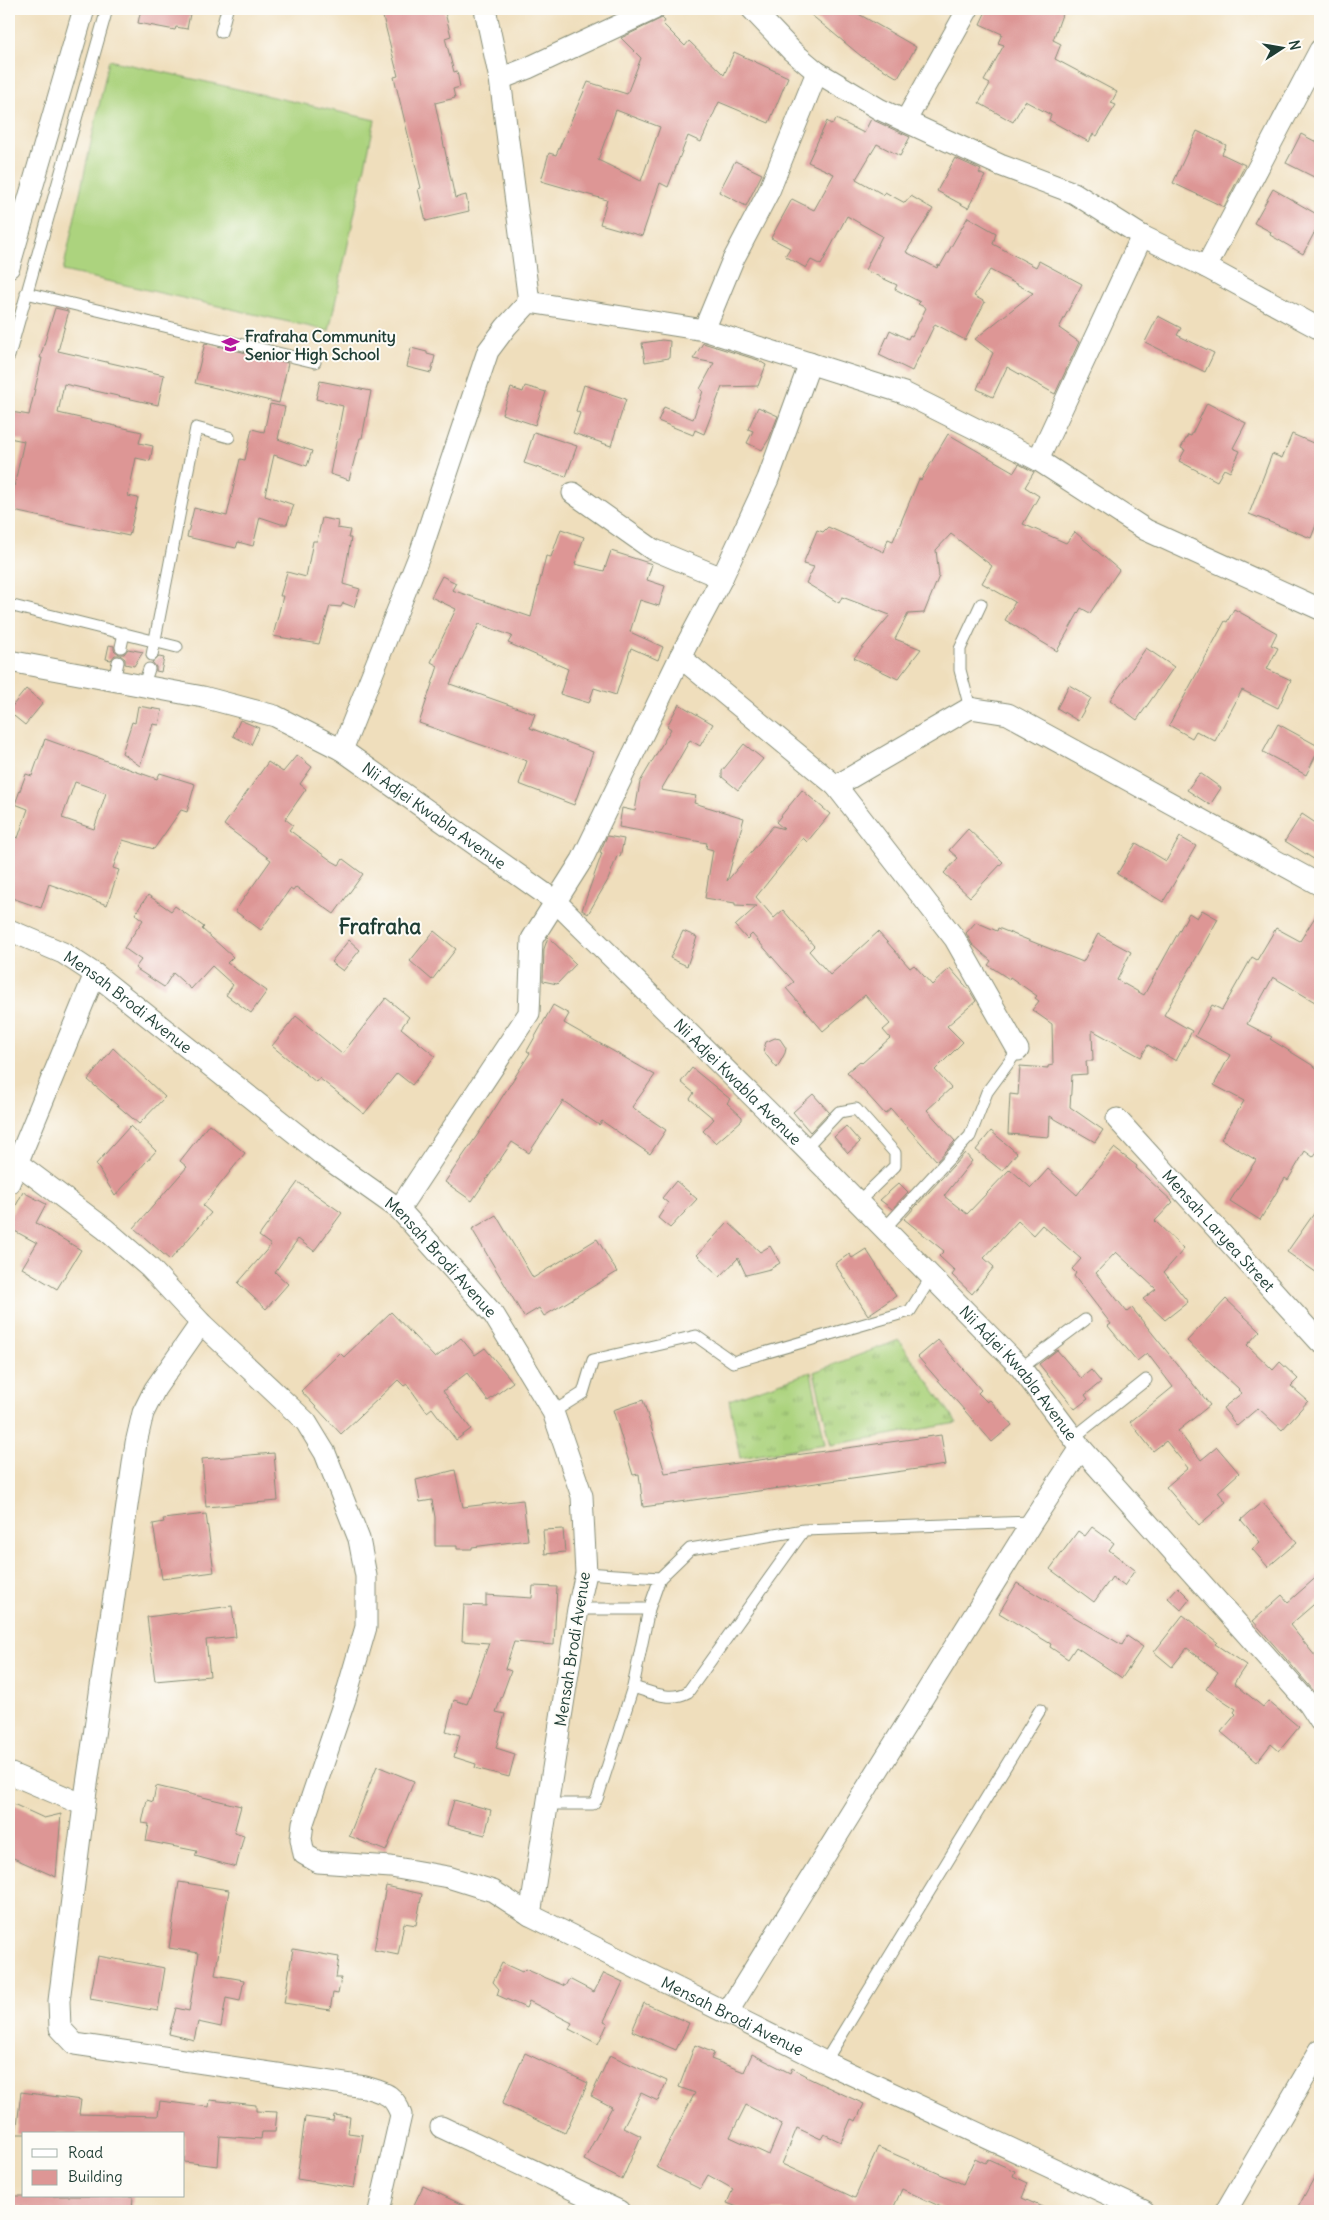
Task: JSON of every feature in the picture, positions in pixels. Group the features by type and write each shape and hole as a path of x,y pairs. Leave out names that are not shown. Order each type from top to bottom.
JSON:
{"street":[{"path":"9,267 84,9"},
{"path":"485,9 500,79 529,302"},
{"path":"500,79 528,68 654,9"},
{"path":"752,9 792,51 816,72 879,109 1000,165 1074,193 1142,236 1206,267 1320,329"},
{"path":"906,120 968,9"},
{"path":"1206,267 1320,50"},
{"path":"704,330 732,262 769,191 816,72"},
{"path":"1038,460 1142,236"},
{"path":"529,302 704,330 904,393 1038,460 1146,530 1320,609"},
{"path":"342,750 420,554 488,351 506,327 529,302"},
{"path":"399,1209 529,1013 532,938 582,860 680,657 722,578 768,479 810,363"},
{"path":"573,493 652,549 722,578"},
{"path":"680,657 836,786 955,939 1018,1050"},
{"name":"Nii Adjei Kwabla Avenue","path":"9,661 116,671 275,716 342,750 555,901 805,1148 1021,1368 1077,1443 1309,1704 1320,1720"},
{"path":"836,786 970,708 1008,714 1320,885"},
{"name":"Mensah Brodi Avenue","path":"9,930 64,953 95,974 324,1156 399,1209 494,1315 554,1412 582,1496 586,1573 578,1609 530,1915 825,2062 1144,2211"},
{"path":"9,1183 16,1162 95,974"},
{"name":"Mensah Laryea Street","path":"1117,1119 1320,1342"},
{"path":"16,1162 105,1229 150,1268 201,1323 306,1422 325,1453 346,1503 359,1539 366,1576 366,1627 345,1699 303,1823 301,1839 304,1854 318,1862 391,1867 448,1877 493,1892 530,1915"},
{"path":"201,1323 156,1389 143,1413 136,1443 84,1806 59,2001 60,2028 76,2044 365,2087 385,2093 396,2102 401,2115 379,2211"},
{"path":"727,2013 1032,1522 1077,1443"},
{"path":"9,1773 84,1806"},
{"path":"1226,2211 1320,2050"},
{"path":"441,2127 619,2211"}],"lane":[{"path":"9,356 107,9"},
{"path":"221,32 227,9"},
{"path":"26,293 315,362"},
{"path":"152,655 196,428 229,437"},
{"path":"970,708 960,670 960,649 981,604"},
{"path":"9,605 177,646"},
{"path":"121,647 124,633"},
{"path":"884,1229 970,1136 987,1092 1018,1050"},
{"path":"805,1148 840,1112 856,1110 895,1153 894,1166 858,1202"},
{"path":"554,1412 583,1393 593,1360 696,1336 733,1362 910,1311 932,1276"},
{"path":"1021,1368 1085,1320"},
{"path":"1077,1443 1146,1380"},
{"path":"548,1804 586,1805 593,1804 598,1799 633,1686 649,1609 660,1578 690,1549 804,1530 1032,1522"},
{"path":"633,1686 672,1697 688,1692 804,1530"},
{"path":"586,1573 660,1578"},
{"path":"578,1609 649,1609"},
{"path":"825,2062 1040,1710"}],"green space":[{"path":"109,60 375,120 329,331 63,271"},
{"path":"899,1340 957,1423 831,1445 814,1372"},
{"path":"811,1372 825,1444 740,1458 729,1400"}],"building":[{"path":"141,9 191,9 187,29 176,27 175,30 138,23"},
{"path":"381,9 444,9 451,36 445,38 454,72 457,71 460,87 453,89 455,98 435,103 455,198 466,195 469,211 426,221 418,189 421,188 394,77 398,76"},
{"path":"804,9 850,9 916,47 898,78 861,56"},
{"path":"987,9 1064,9 1053,40 1061,44 1055,59 1117,92 1111,103 1116,105 1097,136 1093,134 1089,142 1049,120 1051,115 1025,101 1013,122 979,103 990,84 984,81 1004,45 998,43 1002,34 980,24"},
{"path":"662,18 665,21 663,24 685,46 689,41 724,75 734,52 788,77 769,123 719,102 701,142 688,136 668,187 660,183 642,236 600,224 607,200 541,181 549,153 556,155 588,82 627,94 641,58 621,38","holes":["616,110 660,127 641,181 598,160"]},
{"path":"836,119 864,133 871,119 910,137 900,156 877,144 856,179 884,195 885,192 905,203 911,196 933,209 906,252 937,268 938,265 940,266 968,217 996,233 993,244 1036,267 1039,261 1082,284 1059,328 1079,342 1055,394 1007,367 993,397 977,389 993,353 975,339 1033,293 990,270 974,296 985,302 965,340 935,324 912,371 879,355 890,330 908,339 910,335 912,336 926,308 918,304 920,302 895,289 897,285 865,270 882,236 847,216 821,265 811,260 806,268 785,256 790,248 771,238 792,199 814,210 834,174 808,162 827,121 832,125"},
{"path":"1197,131 1226,145 1222,154 1245,165 1224,207 1173,183"},
{"path":"1301,134 1320,144 1320,180 1286,163"},
{"path":"955,158 981,170 979,173 985,176 968,208 937,191"},
{"path":"735,161 762,174 746,206 719,192"},
{"path":"1273,189 1320,216 1320,222 1303,254 1270,235 1271,232 1254,223"},
{"path":"55,308 68,311 58,351 164,375 158,405 64,384 58,413 142,432 139,443 153,446 150,461 136,458 128,496 138,498 129,536 9,510 24,441 9,438 11,412 29,415 42,358 40,358"},
{"path":"1158,316 1181,328 1177,335 1214,353 1205,372 1145,342"},
{"path":"662,340 670,341 669,358 645,362 642,343"},
{"path":"205,343 288,363 279,403 195,383"},
{"path":"703,343 758,360 766,365 758,386 722,387 704,434 695,430 693,435 658,421 664,407 693,419 703,391 700,389 714,363 693,359"},
{"path":"411,348 435,356 431,373 407,367"},
{"path":"320,381 371,391 362,438 360,438 349,480 330,474 343,406 316,399"},
{"path":"584,385 626,399 611,446 573,433 580,413 576,411"},
{"path":"525,386 546,392 535,425 502,414 511,388 523,392"},
{"path":"1207,403 1246,423 1233,448 1240,451 1230,472 1224,469 1217,481 1179,461 1185,450 1181,448 1188,435 1191,436"},
{"path":"270,404 285,407 278,439 312,451 307,466 274,455 265,495 294,505 287,524 281,524 260,517 253,546 238,542 236,548 187,537 194,508 227,516 240,459 245,460 252,429 264,432"},
{"path":"758,407 778,416 769,439 762,450 747,443 753,431 748,429"},
{"path":"534,432 577,446 566,477 524,463"},
{"path":"948,434 1014,472 1019,464 1034,472 1025,487 1039,496 1023,524 1066,543 1075,532 1119,570 1090,613 1081,608 1057,651 1005,620 1015,602 982,583 992,566 951,534 936,550 939,576 924,613 908,614 895,639 921,649 898,679 854,658 890,615 842,597 839,603 806,583 814,567 803,564 817,530 823,532 828,527 884,552 888,539 893,541 919,479 921,480"},
{"path":"1292,434 1320,446 1320,515 1311,538 1249,514 1272,454 1282,458"},
{"path":"322,518 338,521 337,528 350,530 348,538 351,538 343,584 360,589 354,607 343,603 341,607 330,606 319,644 273,636 283,596 280,596 287,572 306,577 313,541 317,541"},
{"path":"561,529 584,537 575,564 604,571 611,551 652,564 647,580 665,586 659,606 640,600 630,632 663,647 658,660 631,648 616,695 594,688 589,703 560,694 568,669 508,643 512,636 479,624 450,684 535,714 530,728 593,752 574,805 519,784 527,761 419,723 438,666 431,662 456,609 431,597 442,576 456,583 452,590 531,617 546,556 551,557"},
{"path":"1234,609 1277,633 1271,645 1278,648 1267,669 1291,680 1278,708 1242,690 1215,741 1196,731 1192,738 1169,725 1225,621 1227,622"},
{"path":"109,645 114,646 114,650 119,654 124,654 128,649 143,652 134,666 125,664 125,659 120,655 115,655 111,660 106,659"},
{"path":"1146,648 1174,667 1137,720 1110,700"},
{"path":"159,657 164,658 161,672 156,671 156,667 152,662"},
{"path":"1069,685 1091,698 1078,721 1057,708"},
{"path":"26,689 43,703 25,725 9,710"},
{"path":"679,704 713,724 700,746 690,740 661,790 696,796 694,803 744,818 727,881 773,826 784,829 776,822 802,790 830,814 807,842 803,838 756,897 774,918 783,910 814,946 809,951 830,975 878,932 910,968 914,965 932,985 950,968 976,1001 947,1026 963,1042 935,1070 951,1088 927,1110 955,1141 937,1161 891,1109 885,1114 847,1072 860,1061 862,1063 890,1038 883,1030 890,1024 865,995 823,1031 786,988 794,982 752,934 747,939 735,926 757,906 735,905 735,903 705,898 713,850 706,848 707,843 619,827 622,808 635,811 640,782 671,729 667,726"},
{"path":"138,706 162,710 159,725 153,724 140,766 122,753 132,722 135,723"},
{"path":"240,720 259,728 251,745 233,736"},
{"path":"1278,724 1320,747 1306,775 1263,752"},
{"path":"45,739 157,779 160,773 195,784 187,812 181,810 154,849 123,840 113,868 119,870 107,905 49,884 41,908 9,897 9,835 18,838 28,809 15,804 26,774 32,776","holes":["75,782 106,793 94,829 62,818"]},
{"path":"744,744 763,759 738,790 722,777 722,771"},
{"path":"297,755 312,767 300,784 306,789 285,819 293,825 289,830 332,861 339,865 343,859 363,874 334,914 296,887 293,891 290,889 261,930 235,911 271,860 224,825 268,762 283,772"},
{"path":"1200,773 1221,788 1210,805 1187,790"},
{"path":"1302,814 1320,826 1320,863 1285,841"},
{"path":"968,829 1003,862 970,897 944,873 958,858 949,850"},
{"path":"607,836 624,839 620,857 617,856 608,880 588,914 582,910 602,853 600,852"},
{"path":"1180,837 1196,846 1163,902 1117,874 1136,843 1166,861"},
{"path":"148,895 171,911 175,906 204,927 202,929 233,957 227,963 267,991 251,1013 226,995 233,985 212,966 191,989 173,973 164,987 135,968 141,960 124,948 143,920 135,914"},
{"path":"1320,909 1320,1005 1273,977 1247,1024 1272,1037 1270,1039 1320,1070 1320,1148 1313,1157 1305,1151 1288,1180 1285,1178 1260,1220 1230,1201 1256,1160 1221,1139 1244,1101 1214,1085 1230,1055 1195,1036 1212,1005 1222,1010 1252,957 1257,960 1276,928 1300,941"},
{"path":"1202,910 1218,919 1164,1015 1192,1031 1176,1061 1148,1045 1141,1057 1092,1030 1093,1061 1086,1061 1087,1074 1072,1075 1070,1107 1103,1130 1095,1142 1050,1116 1049,1137 1008,1134 1010,1094 1018,1095 1020,1066 1048,1068 1048,1066 1053,1065 1052,1024 1032,1010 1039,1001 1035,998 1037,996 1010,977 1009,979 988,965 991,961 972,944 966,933 976,922 997,931 998,928 1083,962 1098,934 1131,952 1117,980 1144,995 1189,913 1197,918"},
{"path":"434,931 456,949 432,980 410,961"},
{"path":"683,931 697,937 687,966 670,958"},
{"path":"548,937 576,964 557,984 543,981 544,949"},
{"path":"349,940 360,950 343,971 331,962"},
{"path":"386,998 409,1017 401,1028 435,1056 412,1085 397,1073 364,1114 319,1078 316,1082 272,1046 296,1016 342,1054"},
{"path":"553,1005 569,1014 564,1023 655,1075 632,1107 666,1130 650,1154 602,1121 599,1125 563,1101 529,1153 512,1142 472,1201 445,1182 530,1053 527,1051"},
{"path":"775,1038 780,1039 786,1048 777,1068 763,1051 766,1042"},
{"path":"113,1048 165,1097 139,1124 88,1080"},
{"path":"692,1068 730,1099 727,1103 742,1117 742,1120 716,1143 703,1131 714,1119 690,1099 694,1093 681,1082"},
{"path":"813,1094 829,1112 810,1132 793,1112"},
{"path":"209,1124 245,1153 203,1206 211,1213 170,1260 134,1228 187,1167 180,1161"},
{"path":"130,1126 156,1151 115,1196 96,1164"},
{"path":"846,1126 860,1142 848,1153 834,1137"},
{"path":"991,1131 1017,1153 1002,1171 976,1150"},
{"path":"1114,1148 1137,1166 1136,1168 1173,1202 1155,1221 1184,1249 1164,1272 1188,1302 1165,1320 1143,1299 1156,1289 1116,1252 1096,1273 1127,1312 1132,1308 1210,1405 1178,1431 1201,1460 1217,1447 1239,1473 1218,1492 1226,1502 1199,1525 1166,1487 1188,1468 1166,1441 1153,1451 1130,1422 1173,1387 1147,1353 1137,1361 1108,1326 1111,1324 1074,1276 1076,1273 1072,1269 1081,1259 1042,1225 1033,1235 1018,1221 984,1258 994,1267 972,1294 952,1275 955,1271 939,1256 944,1251 904,1219 965,1153 972,1161 944,1196 967,1214 1010,1169 1031,1188 1048,1169 1077,1195"},
{"path":"676,1181 697,1199 670,1228 658,1218 668,1203 662,1198"},
{"path":"298,1182 342,1213 314,1251 298,1239 275,1272 288,1284 266,1309 238,1283 271,1245 259,1236"},
{"path":"899,1183 908,1192 892,1209 880,1200"},
{"path":"23,1192 46,1204 36,1223 81,1250 57,1289 22,1268 37,1243 9,1228 9,1219"},
{"path":"1320,1205 1320,1275 1287,1252"},
{"path":"496,1215 533,1278 597,1239 617,1272 544,1316 539,1308 524,1317 472,1229"},
{"path":"728,1222 760,1252 770,1246 780,1263 770,1269 746,1275 738,1258 720,1277 697,1255"},
{"path":"866,1249 896,1296 868,1315 835,1264 849,1254 852,1258"},
{"path":"1226,1299 1260,1331 1247,1345 1273,1370 1280,1362 1298,1379 1291,1386 1308,1401 1282,1430 1258,1408 1237,1426 1223,1408 1242,1393 1187,1341"},
{"path":"391,1312 435,1358 461,1338 475,1355 485,1348 513,1382 488,1401 467,1373 443,1391 471,1429 456,1440 432,1408 427,1412 407,1384 404,1386 398,1380 341,1434 301,1391 340,1353 344,1357"},
{"path":"938,1340 981,1390 978,1393 987,1402 990,1400 1012,1425 992,1442 918,1357"},
{"path":"1057,1350 1081,1378 1091,1370 1101,1382 1085,1395 1088,1399 1075,1409 1039,1364"},
{"path":"643,1400 665,1473 941,1435 946,1465 643,1507 639,1474 633,1475 613,1410"},
{"path":"274,1453 278,1501 206,1507 202,1459"},
{"path":"455,1470 463,1507 523,1500 528,1540 472,1547 472,1549 457,1549 457,1546 435,1546 435,1517 432,1500 420,1502 416,1480"},
{"path":"1262,1502 1297,1542 1268,1567 1252,1549 1260,1542 1241,1520"},
{"path":"206,1514 214,1572 162,1579 153,1524 164,1522 163,1519"},
{"path":"1092,1527 1114,1543 1109,1550 1135,1570 1124,1586 1112,1577 1094,1602 1050,1569 1078,1531 1085,1536"},
{"path":"563,1529 565,1552 545,1554 543,1530"},
{"path":"1320,1574 1320,1599 1290,1625 1320,1662 1320,1698 1253,1621 1282,1595 1288,1602"},
{"path":"1017,1583 1122,1645 1127,1636 1143,1647 1122,1678 1076,1647 1068,1659 1050,1647 1051,1644 999,1613"},
{"path":"533,1586 557,1587 554,1645 514,1642 505,1669 511,1671 496,1712 505,1714 496,1748 515,1754 509,1777 475,1768 476,1764 454,1757 460,1735 446,1731 454,1700 467,1704 489,1643 462,1641 464,1605 486,1606 486,1595 532,1598"},
{"path":"1178,1587 1190,1599 1181,1610 1168,1598"},
{"path":"232,1606 236,1637 206,1640 210,1676 155,1681 147,1617"},
{"path":"1183,1615 1217,1642 1215,1644 1246,1665 1234,1683 1263,1707 1268,1701 1299,1727 1279,1751 1271,1744 1257,1762 1221,1732 1236,1714 1234,1712 1236,1709 1206,1689 1218,1672 1187,1648 1172,1667 1154,1652"},
{"path":"377,1766 414,1781 386,1851 349,1836"},
{"path":"156,1786 241,1806 234,1832 244,1835 236,1867 195,1856 197,1851 146,1841 149,1824 142,1823 147,1800 153,1802"},
{"path":"454,1800 491,1810 485,1835 447,1825"},
{"path":"9,1802 44,1818 61,1814 56,1877 9,1856"},
{"path":"179,1882 229,1890 215,1975 244,1980 240,2001 226,1998 221,2027 198,2022 194,2040 169,2034 176,2008 189,2011 199,1953 169,1948"},
{"path":"386,1886 422,1894 416,1925 404,1923 398,1955 374,1950"},
{"path":"293,1949 339,1957 336,1978 341,1978 338,1994 333,1993 330,2010 284,2003"},
{"path":"98,1956 165,1968 158,2011 90,1999"},
{"path":"502,1963 522,1972 525,1969 565,1986 569,1979 594,1992 604,1973 623,1982 604,2021 608,2023 598,2044 569,2029 572,2023 529,2001 526,2008 497,1995 499,1989 493,1982"},
{"path":"644,2003 689,2023 676,2050 632,2031"},
{"path":"695,2045 714,2053 711,2059 744,2072 752,2054 790,2073 792,2068 806,2077 864,2104 856,2121 851,2119 841,2142 824,2134 821,2139 797,2128 782,2164 855,2198 878,2147 963,2184 975,2158 985,2163 988,2159 1015,2171 1013,2176 1028,2183 1022,2198 1051,2211 950,2211 902,2189 892,2211 748,2211 727,2203 733,2189 708,2175 700,2189 656,2167 695,2093 679,2087","holes":["746,2105 782,2124 769,2155 730,2137"]},
{"path":"525,2053 588,2083 565,2133 502,2104"},
{"path":"610,2055 667,2081 658,2101 641,2093 623,2127 641,2136 622,2180 584,2160 612,2107 591,2096"},
{"path":"21,2092 81,2100 79,2114 158,2116 160,2101 209,2107 210,2100 256,2105 256,2111 277,2112 275,2132 262,2132 261,2139 220,2136 218,2166 185,2162 185,2132 22,2132 22,2134 16,2134"},
{"path":"334,2115 350,2117 348,2133 363,2135 354,2188 297,2179 305,2117 333,2121"},
{"path":"1320,2167 1320,2211 1296,2211"},
{"path":"423,2186 475,2211 411,2211"},
{"path":"9,2196 22,2196 22,2198 133,2198 132,2211 44,2211 9,2205"}],"place":[{"name":"Frafraha Community Senior High School","path":"231,345"}],"district":[{"name":"Frafraha","path":"380,927"}]}
